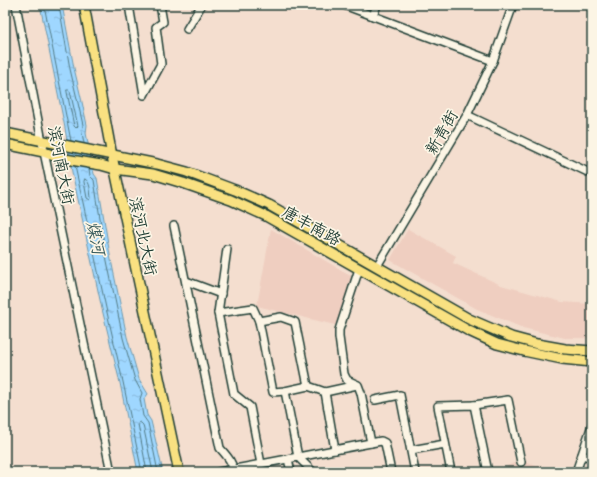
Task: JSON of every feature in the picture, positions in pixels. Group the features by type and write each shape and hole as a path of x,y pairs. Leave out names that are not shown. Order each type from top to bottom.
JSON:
{"main road":[{"name":"滨河北大街","path":"84,5 112,156 179,472"},
{"name":"唐丰南路","path":"5,133 157,164 187,172 235,190 269,205 469,319 511,336 537,344 566,349 592,351"},
{"name":"唐丰南路","path":"5,144 44,152 59,158 101,165 115,169 153,174 231,200 266,216 469,331 497,344 562,359 592,362"}],"street":[{"name":"滨河南大街","path":"16,5 44,152 111,472"},
{"path":"129,5 144,95 161,64 156,27 163,22 160,5"},
{"path":"187,29 202,6 200,5"},
{"path":"345,5 493,61"},
{"path":"373,16 377,5"},
{"name":"新青街","path":"377,266 467,115 493,61 514,5"},
{"path":"467,115 592,174"},
{"path":"174,226 220,448 229,458 234,471"},
{"path":"227,249 218,313 234,394 250,407 261,464"},
{"path":"360,269 339,330 339,337 344,374 347,380 358,385 371,443"},
{"path":"186,281 221,294"},
{"path":"218,313 252,308 259,321 273,392 308,386 324,392 358,385"},
{"path":"259,321 281,317 295,322 308,386"},
{"path":"285,391 298,457 313,472"},
{"path":"324,392 335,450"},
{"path":"375,400 400,395 415,472"},
{"path":"451,472 438,406 474,405 508,400 521,462"},
{"path":"474,405 488,472"},
{"path":"576,472 592,425"},
{"path":"219,472 234,471 261,464 381,441 385,443 391,472"},
{"path":"411,450 445,444"},
{"path":"582,454 592,458"},
{"path":"288,459 291,472"}],"shaded area":[{"path":"271,229 353,277 339,326 257,306"},
{"path":"408,229 456,256 453,263 501,285 562,302 592,304 592,338 565,338 523,328 477,309 390,260"},
{"path":"521,460 558,472 504,472 507,466"}],"water":[{"name":"煤河","path":"40,5 62,5 87,125 86,133 94,174 97,178 110,255 127,337 139,379 148,394 144,399 147,415 151,421 163,472 138,472 120,383 72,172 65,128"}]}
